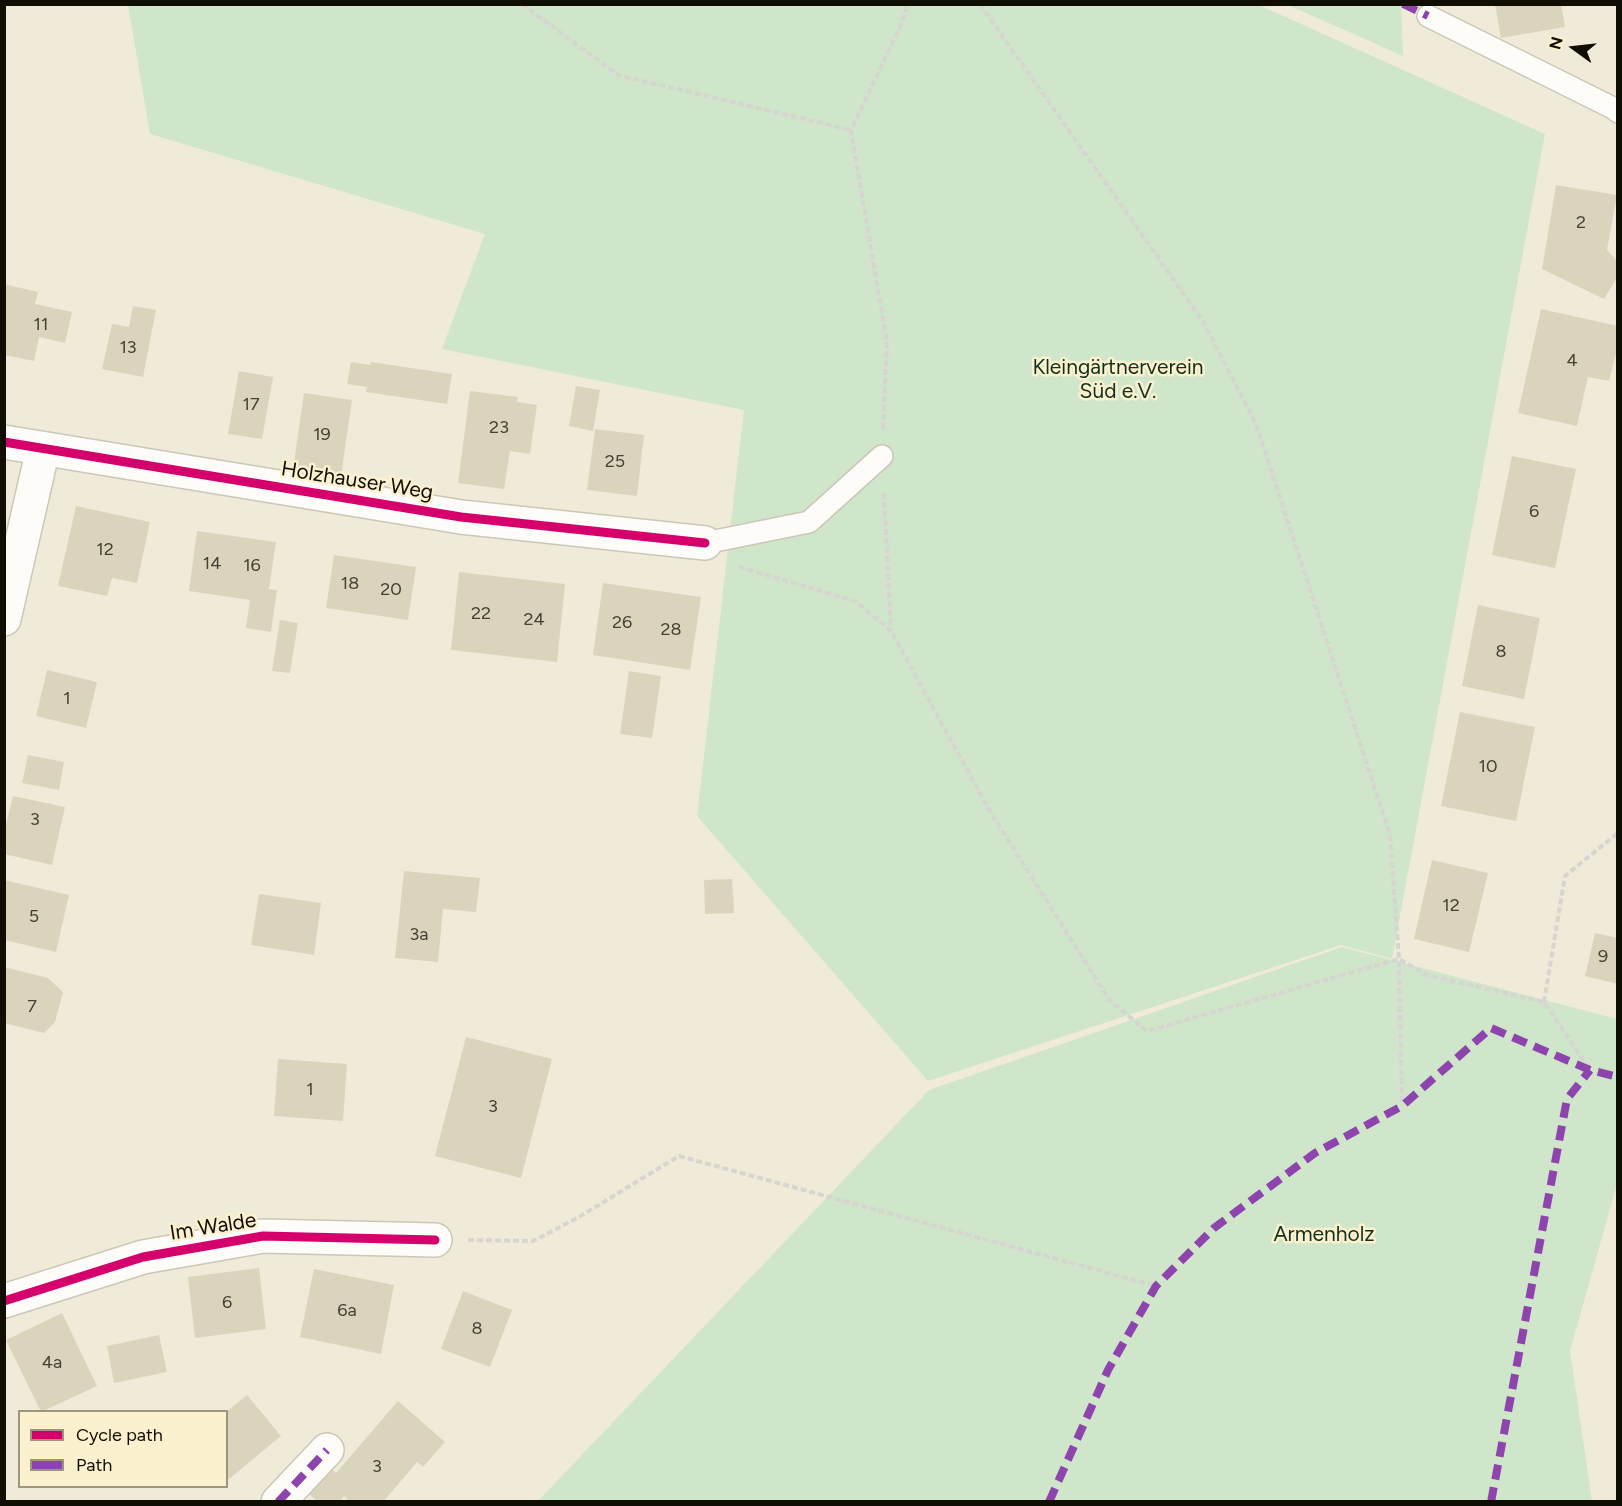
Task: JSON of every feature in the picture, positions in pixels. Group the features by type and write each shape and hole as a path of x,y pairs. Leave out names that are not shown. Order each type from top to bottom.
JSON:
{"street":[{"name":"Holzhauser Weg","path":"4,442 461,517 705,543"},
{"path":"4,619 43,449"},
{"name":"Im Walde","path":"4,1301 143,1257 263,1236 435,1240"},
{"path":"278,1502 327,1450"}],"lane":[{"path":"1428,16 1617,112"},
{"path":"705,543 809,522 882,456"}],"path":[{"path":"522,4 618,75 851,130"},
{"path":"891,632 882,456 887,343 851,130 908,4"},
{"path":"980,4 1204,323 1256,424 1390,835 1400,959 1402,1106"},
{"path":"705,543 729,564 855,601 891,632 991,813 1110,1001 1146,1031 1400,959 1427,975 1544,1002 1590,1070"},
{"path":"1544,1002 1565,876 1617,833"},
{"path":"435,1240 533,1241 579,1217 679,1156 1156,1286"}],"green space":[{"name":"Kleingärtnerverein Süd e.V.","path":"128,5 1259,5 1545,134 1392,959 1341,945 928,1081 697,816 744,410 442,349 485,234 150,134"},
{"path":"1288,5 1401,5 1403,56"},
{"name":"Armenholz","path":"1342,947 1617,1019 1617,1184 1570,1351 1592,1501 538,1501 929,1090"}],"building":[{"path":"1495,4 1561,4 1565,27 1501,38"},
{"path":"1556,185 1617,195 1607,250 1618,262 1618,276 1604,299 1542,269"},
{"path":"4,284 38,292 35,304 72,312 65,343 39,337 34,361 4,355"},
{"path":"133,306 156,310 143,377 102,369 112,324 129,327"},
{"path":"1541,309 1618,326 1618,345 1609,381 1588,377 1577,426 1518,413"},
{"path":"351,362 370,365 371,362 452,374 447,404 366,392 367,387 347,384"},
{"path":"239,371 273,377 262,439 228,434"},
{"path":"576,386 600,390 593,431 569,426"},
{"path":"470,391 518,397 517,402 537,405 530,454 510,451 504,489 458,483"},
{"path":"304,393 352,400 341,476 293,469"},
{"path":"595,429 644,435 637,496 587,490"},
{"path":"1512,456 1576,469 1555,568 1492,555"},
{"path":"76,506 150,522 137,583 112,578 107,596 58,586"},
{"path":"197,531 276,542 269,589 277,590 271,632 246,628 250,600 189,591"},
{"path":"334,555 416,567 408,620 326,608"},
{"path":"459,572 565,584 557,662 451,650"},
{"path":"603,583 701,597 690,670 593,655"},
{"path":"1478,605 1540,618 1524,699 1462,686"},
{"path":"280,620 298,623 290,673 272,671"},
{"path":"47,670 97,682 86,728 36,716"},
{"path":"629,671 661,676 652,738 620,734"},
{"path":"1460,712 1535,727 1516,821 1441,806"},
{"path":"28,755 64,762 59,790 22,783"},
{"path":"13,796 65,807 52,865 4,854 4,832"},
{"path":"1432,860 1488,873 1469,952 1414,939"},
{"path":"404,871 480,878 476,912 443,909 438,962 395,958"},
{"path":"732,879 734,913 705,914 704,880"},
{"path":"4,880 69,895 56,952 4,940"},
{"path":"259,894 321,903 314,955 251,945"},
{"path":"1595,933 1618,938 1618,984 1585,976"},
{"path":"4,967 48,978 63,992 55,1022 44,1033 4,1023"},
{"path":"466,1037 552,1059 521,1178 435,1156"},
{"path":"278,1059 347,1064 343,1121 274,1116"},
{"path":"259,1268 266,1329 195,1338 188,1277"},
{"path":"314,1269 394,1285 381,1354 300,1337"},
{"path":"463,1291 512,1310 490,1367 441,1349"},
{"path":"62,1313 97,1386 45,1410 40,1410 6,1340"},
{"path":"159,1335 167,1372 114,1383 107,1346"},
{"path":"247,1395 281,1436 229,1479 228,1478 228,1410"},
{"path":"398,1401 445,1442 423,1467 417,1462 383,1502 350,1502 344,1496 339,1502 318,1502 300,1486 321,1460 336,1473"}],"marked path":[{"path":"1403,4 1428,16"},
{"path":"1049,1502 1108,1370 1156,1286 1214,1228 1315,1153 1402,1106 1491,1028 1590,1070 1618,1077"},
{"path":"1491,1502 1567,1099 1590,1070"},
{"path":"278,1502 327,1450"}],"cycle path":[{"path":"4,442 461,517 705,543"},
{"path":"4,1301 143,1257 263,1236 435,1240"}]}
